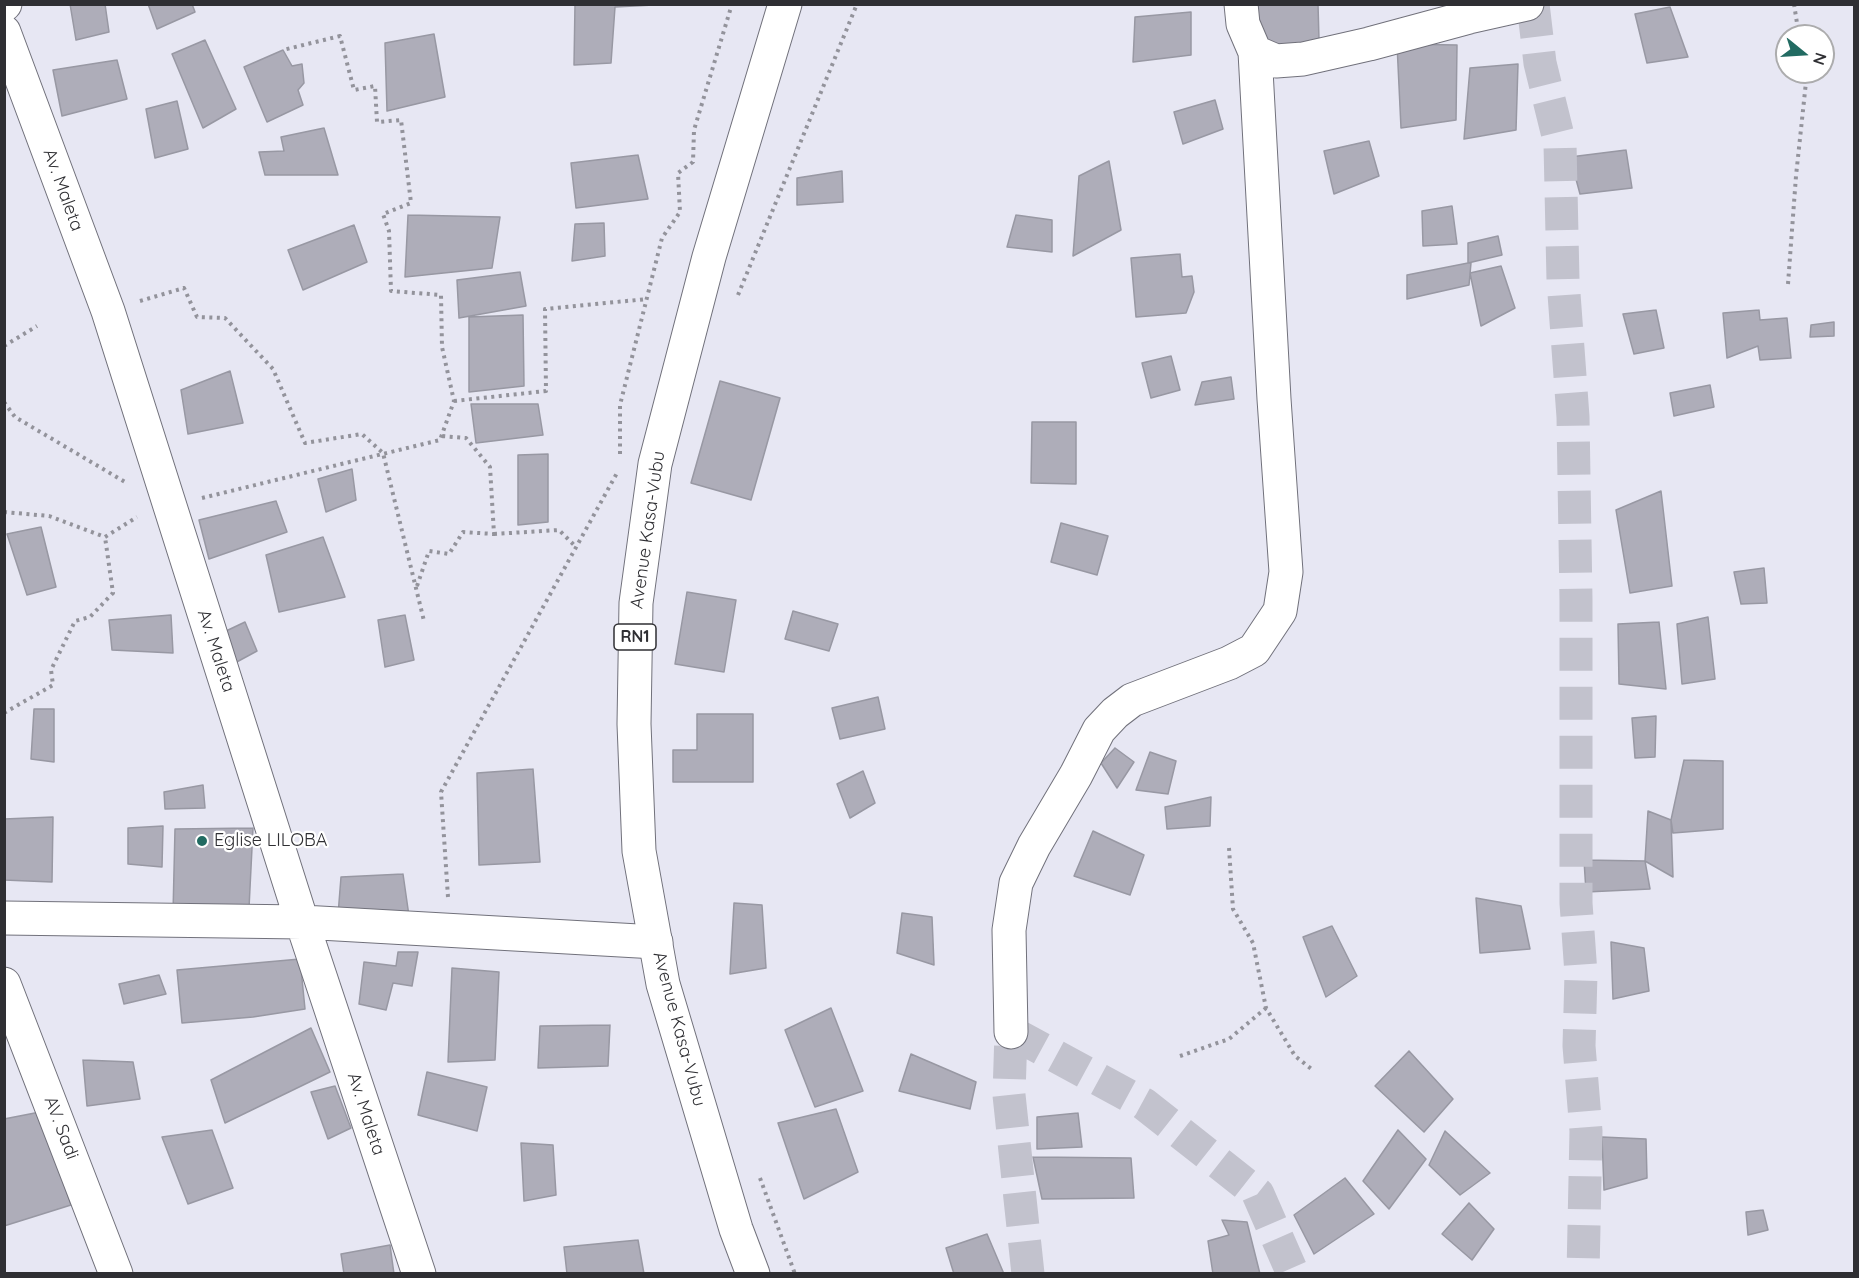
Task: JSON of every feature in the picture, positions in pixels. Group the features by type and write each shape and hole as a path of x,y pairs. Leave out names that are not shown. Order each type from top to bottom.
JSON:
{"main road":[{"name":"Avenue Kasa-Vubu","path":"753,1274 736,1229 663,984 639,850 634,724 636,603 653,475 709,257 785,4"},
{"path":"1011,1032 1009,930 1016,883 1034,846 1076,775 1099,730 1115,713 1132,700 1229,663 1254,650 1280,611 1286,572 1255,52 1243,24 1241,4"},
{"path":"1255,52 1276,61 1303,59 1527,4"},
{"name":"Av. Maleta","path":"4,32 108,311 302,922 419,1274"},
{"path":"4,918 302,922 656,942"},
{"name":"AV. Sadi","path":"4,984 116,1274"}],"path":[{"path":"620,458 620,405 662,238 680,212 678,172 693,162 694,130 732,4"},
{"path":"734,305 856,4"},
{"path":"1794,4 1797,24"},
{"path":"105,537 140,515 170,506 440,440 454,401 442,347 441,295 391,291 389,231 383,214 411,203 401,120 377,122 375,86 354,90 340,36 283,50"},
{"path":"1788,284 1806,84"},
{"path":"108,311 184,288 197,317 225,318 273,369 304,443 362,434 383,453 424,621"},
{"path":"454,401 546,391 545,309 647,299"},
{"path":"4,346 38,326"},
{"path":"4,402 15,417 135,488"},
{"path":"441,436 466,438 490,467 494,534"},
{"path":"450,930 441,792 620,468"},
{"path":"4,512 5,514 49,516 105,537"},
{"path":"416,588 429,551 449,554 463,532 494,534 559,530 576,547"},
{"path":"4,713 53,685 51,670 75,621 90,617 113,593 105,537"},
{"path":"1229,848 1233,909 1253,944 1266,1008 1295,1056 1314,1071"},
{"path":"1180,1056 1229,1039 1266,1008"},
{"path":"759,1176 795,1274"}],"building":[{"path":"70,4 105,4 109,32 76,40"},
{"path":"148,4 192,4 195,12 157,29"},
{"path":"575,4 673,4 615,7 611,63 574,65"},
{"path":"1257,4 1318,4 1319,40 1262,50"},
{"path":"1670,7 1688,57 1647,63 1635,14"},
{"path":"1191,12 1191,55 1133,62 1135,17"},
{"path":"434,34 445,97 387,111 385,43"},
{"path":"205,40 236,109 203,128 172,54"},
{"path":"1397,44 1457,45 1456,120 1401,128"},
{"path":"283,50 292,66 302,64 304,83 298,90 303,105 267,122 244,67"},
{"path":"117,60 127,99 62,116 53,70"},
{"path":"1518,64 1516,130 1464,139 1470,68"},
{"path":"1215,100 1223,129 1183,144 1174,112"},
{"path":"177,101 188,149 155,158 146,109"},
{"path":"324,128 338,175 265,175 259,152 284,151 281,137"},
{"path":"1369,141 1379,176 1334,194 1324,151"},
{"path":"1626,150 1632,188 1580,194 1570,157"},
{"path":"638,155 648,199 576,208 571,163"},
{"path":"1109,161 1121,230 1073,256 1079,176"},
{"path":"842,171 843,202 797,205 797,178"},
{"path":"1452,206 1457,244 1423,246 1422,211"},
{"path":"408,215 500,217 492,268 405,277"},
{"path":"1016,215 1052,220 1052,252 1007,247"},
{"path":"604,223 605,256 572,261 575,224"},
{"path":"354,225 367,262 303,290 288,250"},
{"path":"1498,236 1502,255 1468,263 1468,243"},
{"path":"1180,254 1182,277 1192,276 1194,292 1186,313 1136,317 1131,258"},
{"path":"1471,263 1469,285 1407,299 1407,275"},
{"path":"1501,266 1515,308 1481,326 1470,273"},
{"path":"520,272 526,306 459,318 457,280"},
{"path":"1656,310 1664,348 1634,354 1623,314"},
{"path":"1759,310 1760,320 1787,318 1791,358 1760,360 1758,346 1727,358 1723,313"},
{"path":"523,315 524,386 469,392 469,317"},
{"path":"1834,322 1834,336 1810,337 1811,325"},
{"path":"1171,356 1180,390 1151,398 1142,363"},
{"path":"230,371 243,423 188,434 181,390"},
{"path":"1231,377 1234,399 1195,405 1202,382"},
{"path":"720,381 780,398 751,500 691,483"},
{"path":"1710,385 1714,407 1674,416 1670,393"},
{"path":"471,404 538,404 543,435 476,443"},
{"path":"1032,422 1076,422 1076,484 1031,483"},
{"path":"548,454 548,522 518,525 518,455"},
{"path":"352,469 356,500 326,512 318,479"},
{"path":"1661,491 1672,586 1630,593 1616,510"},
{"path":"276,501 287,532 209,559 199,520"},
{"path":"1061,523 1108,536 1097,575 1051,562"},
{"path":"41,527 56,587 27,595 7,534"},
{"path":"323,537 345,597 279,612 266,555"},
{"path":"1764,568 1767,603 1741,604 1734,572"},
{"path":"687,592 736,600 724,672 675,664"},
{"path":"793,611 838,624 829,651 785,639"},
{"path":"171,615 173,653 112,650 109,620"},
{"path":"405,615 414,660 385,667 378,620"},
{"path":"1708,617 1715,679 1682,684 1677,624"},
{"path":"245,622 257,651 233,664 226,631"},
{"path":"1659,622 1666,689 1619,684 1618,624"},
{"path":"878,697 885,729 840,739 832,708"},
{"path":"34,709 54,709 54,762 31,759"},
{"path":"697,714 753,714 753,782 673,782 673,750 697,750"},
{"path":"1656,716 1655,757 1635,758 1632,718"},
{"path":"1115,748 1134,762 1117,788 1101,763"},
{"path":"1150,752 1176,761 1168,794 1136,790"},
{"path":"1684,760 1723,761 1723,829 1673,833 1671,820"},
{"path":"533,769 540,862 479,865 477,773"},
{"path":"863,771 875,803 850,818 837,784"},
{"path":"203,785 205,808 165,809 164,792"},
{"path":"1211,797 1210,826 1167,829 1165,807"},
{"path":"1648,811 1671,820 1673,877 1645,861"},
{"path":"53,817 52,882 4,880 4,819"},
{"path":"163,826 162,867 128,864 128,828"},
{"path":"253,828 249,908 173,913 175,829"},
{"path":"1093,831 1144,855 1130,895 1074,876"},
{"path":"1584,860 1645,861 1650,889 1586,892"},
{"path":"403,874 409,916 338,915 341,877"},
{"path":"1476,898 1521,906 1530,949 1480,953"},
{"path":"734,903 762,905 766,968 730,974"},
{"path":"902,913 932,917 934,965 897,953"},
{"path":"1332,926 1357,976 1326,997 1303,937"},
{"path":"1611,942 1644,948 1649,991 1613,999"},
{"path":"398,952 418,952 412,986 393,983 386,1010 359,1004 364,962 396,966"},
{"path":"300,959 305,1009 253,1017 182,1023 177,970"},
{"path":"452,968 499,972 495,1060 448,1062"},
{"path":"159,975 166,994 124,1004 119,984"},
{"path":"831,1008 863,1091 815,1107 785,1030"},
{"path":"610,1025 608,1066 538,1068 540,1026"},
{"path":"311,1028 330,1072 225,1123 211,1080"},
{"path":"1409,1051 1453,1099 1424,1132 1375,1086"},
{"path":"911,1054 976,1082 970,1109 899,1091"},
{"path":"83,1060 133,1062 140,1099 87,1106"},
{"path":"427,1072 487,1087 477,1131 418,1115"},
{"path":"335,1086 351,1128 328,1139 311,1092"},
{"path":"836,1109 858,1172 804,1199 778,1123"},
{"path":"40,1112 71,1205 4,1226 4,1119"},
{"path":"1078,1113 1082,1147 1037,1149 1037,1117"},
{"path":"212,1130 233,1188 188,1204 162,1137"},
{"path":"1398,1130 1426,1159 1389,1209 1363,1181"},
{"path":"1445,1131 1490,1173 1460,1195 1429,1165"},
{"path":"1602,1137 1646,1139 1647,1178 1604,1190"},
{"path":"521,1143 553,1145 556,1195 524,1201"},
{"path":"1033,1157 1131,1158 1134,1198 1042,1199"},
{"path":"1345,1178 1374,1214 1314,1254 1294,1215"},
{"path":"1469,1203 1494,1229 1472,1260 1442,1234"},
{"path":"1763,1210 1768,1230 1748,1235 1746,1212"},
{"path":"1222,1220 1247,1222 1260,1274 1213,1274 1208,1241 1229,1235"},
{"path":"987,1234 1004,1274 954,1274 946,1248"},
{"path":"638,1240 644,1274 567,1274 564,1247"},
{"path":"390,1245 394,1274 344,1274 341,1254"}],"tunnel":[{"path":"1533,4 1540,63 1560,144 1563,280 1573,417 1576,600 1576,903 1581,974 1579,1046 1586,1131 1583,1274"},
{"path":"1028,1274 1009,1095 1011,1032 1144,1104 1258,1194 1293,1274"}],"place":[{"name":"Eglise LILOBA","path":"202,841"}]}
